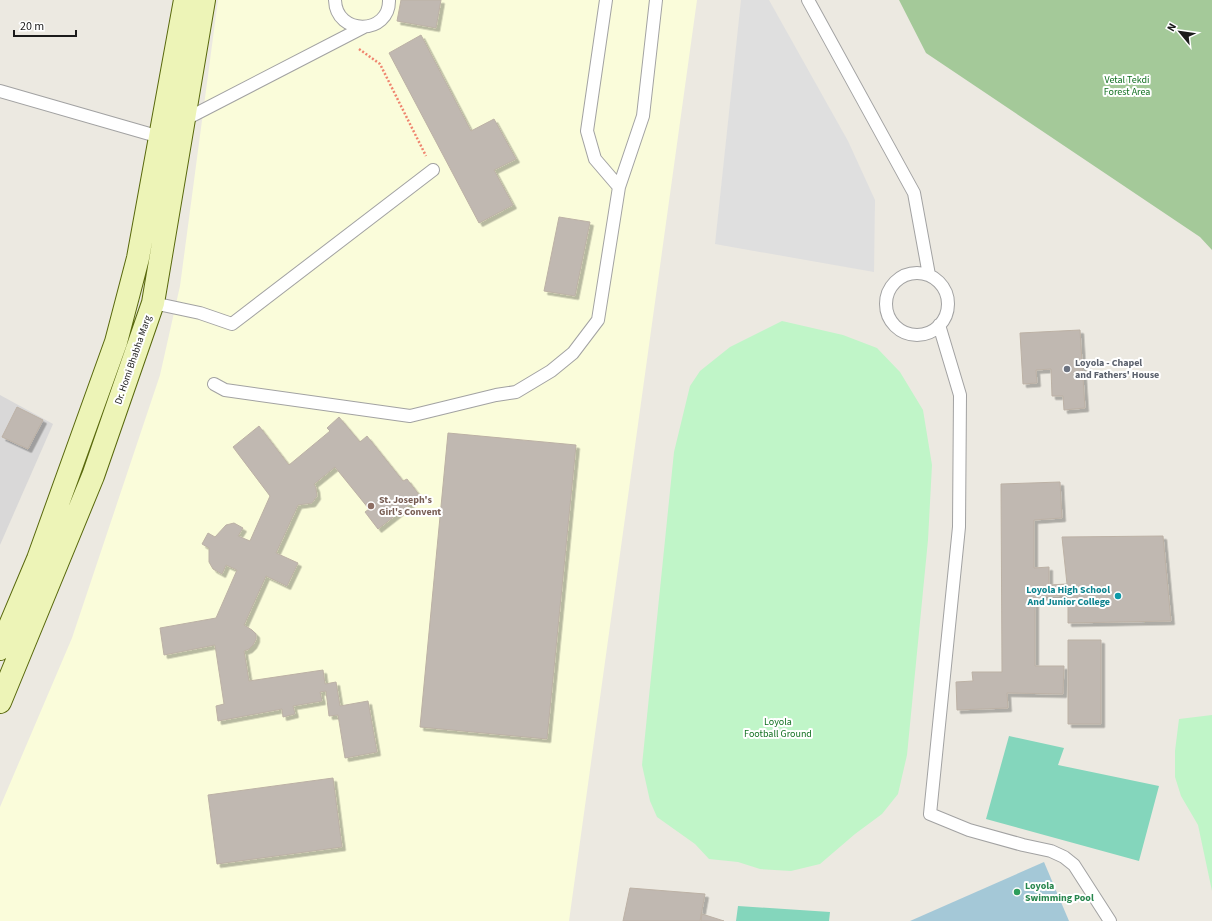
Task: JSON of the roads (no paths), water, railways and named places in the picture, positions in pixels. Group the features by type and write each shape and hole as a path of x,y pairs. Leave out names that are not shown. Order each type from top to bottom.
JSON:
{"main road":[{"path":"0,649 38,559 116,342 138,258 185,0"},
{"name":"Dr. Homi Bhabha Marg","path":"0,702 93,476 153,303 204,0"}],"lane":[{"path":"335,0 337,10 341,18 348,24 364,28"},
{"path":"184,120 344,38 364,28 374,25 381,20 386,12 389,0"},
{"path":"606,0 587,131 595,159 619,187"},
{"path":"214,384 225,390 410,416 496,395 516,392 551,371 573,353 598,320 619,187 643,116 656,0"},
{"path":"808,0 914,193 929,275"},
{"path":"0,91 160,137"},
{"path":"153,303 200,313 232,324 433,170"},
{"path":"919,273 929,275 937,280 944,288 948,298 948,307 945,317 939,325 931,331 921,334 911,334 894,324 886,305 892,286 900,278 909,274 919,273"},
{"path":"939,325 960,395 959,527 930,814 969,830 1051,851 1064,857 1074,865 1110,921"}],"water":[{"name":"Loyola Swimming Pool","path":"1044,862 1069,921 910,921"}],"place":[{"name":"Loyola - Chapel and Fathers' House","path":"1067,369"},
{"name":"St. Joseph's Girl's Convent","path":"371,506"},
{"name":"Loyola High School And Junior College","path":"1118,596"},
{"name":"Loyola Swimming Pool","path":"1017,892"}],"park label":[{"name":"Vetal Tekdi Forest Area","path":"1127,86"},
{"name":"Loyola Football Ground","path":"778,728"}]}
